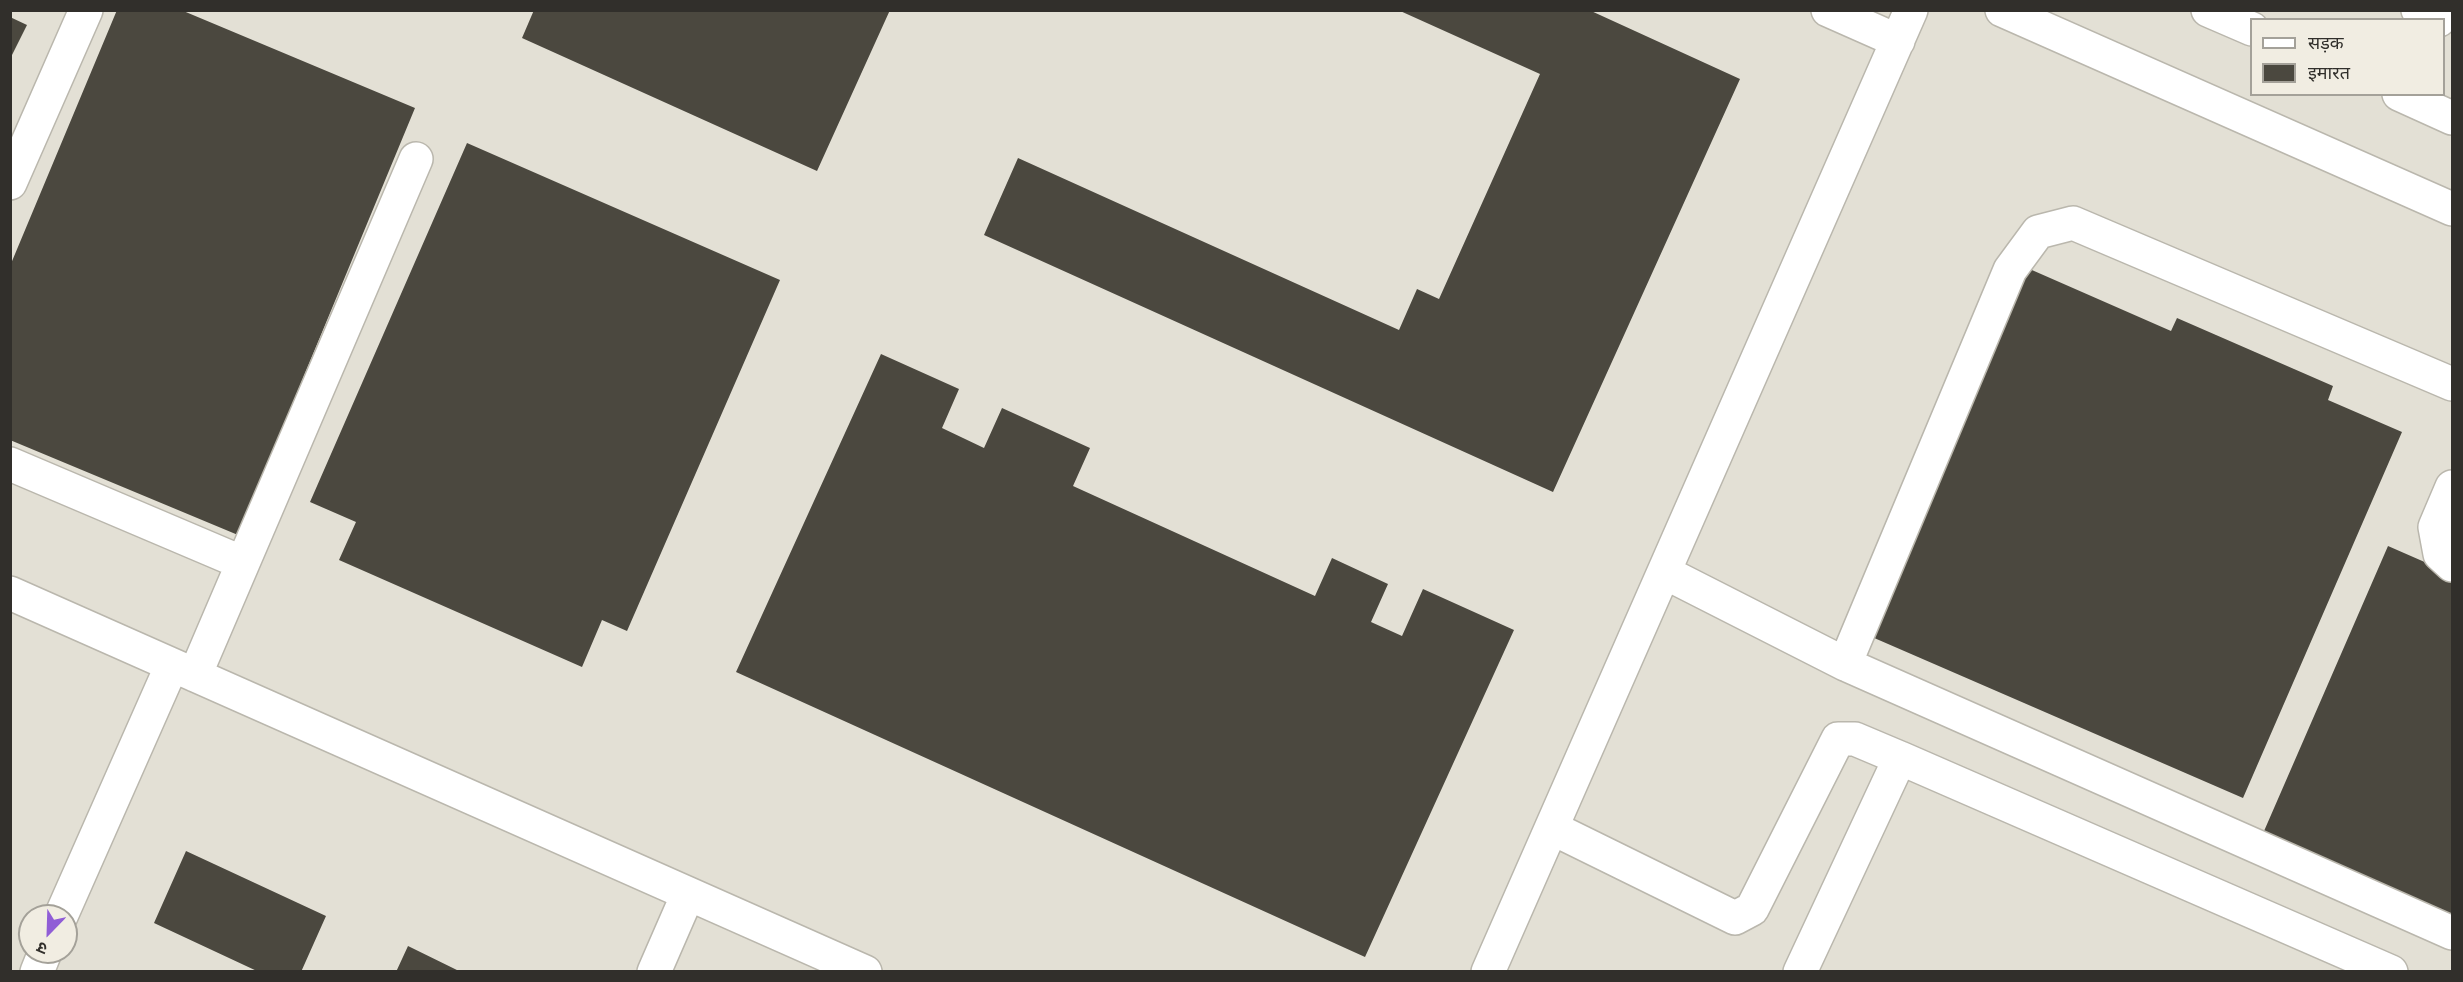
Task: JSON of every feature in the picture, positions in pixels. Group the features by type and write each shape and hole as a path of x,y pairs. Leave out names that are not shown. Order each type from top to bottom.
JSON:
{"street":[{"path":"10,183 86,10"},
{"path":"1828,10 1898,41"},
{"path":"1488,972 1911,10"},
{"path":"2001,10 2452,209"},
{"path":"2208,10 2250,29"},
{"path":"2418,10 2435,18"},
{"path":"2403,96 2452,118"},
{"path":"67,904 184,670 243,563 416,159"},
{"path":"1845,664 2010,270 2038,232 2073,223 2452,384"},
{"path":"10,464 243,563"},
{"path":"2452,487 2435,527 2440,554 2452,565"},
{"path":"1664,572 1845,664 2452,933"},
{"path":"10,593 865,972"},
{"path":"1552,828 1735,918 1752,909 1838,739 1856,740 2391,972"},
{"path":"1800,972 1900,758"},
{"path":"654,972 688,894"}],"building":[{"path":"117,10 181,10 415,108 238,535 10,440 10,266"},
{"path":"534,10 890,10 817,171 522,38"},
{"path":"1398,10 1589,10 1740,79 1553,492 984,235 1018,158 1399,330 1417,289 1439,299 1540,74"},
{"path":"10,17 27,25 10,59"},
{"path":"467,143 780,280 627,631 602,620 582,667 339,560 356,522 310,502"},
{"path":"2025,267 2171,331 2177,318 2333,386 2328,400 2402,432 2243,798 1865,634"},
{"path":"881,354 959,389 942,428 984,448 1002,408 1090,448 1073,486 1315,596 1332,558 1388,584 1371,622 1402,636 1423,589 1514,630 1365,957 736,672"},
{"path":"2388,546 2452,574 2452,921 2261,838"},
{"path":"186,851 326,916 301,972 259,972 154,923"},
{"path":"408,946 461,972 396,972"}]}
